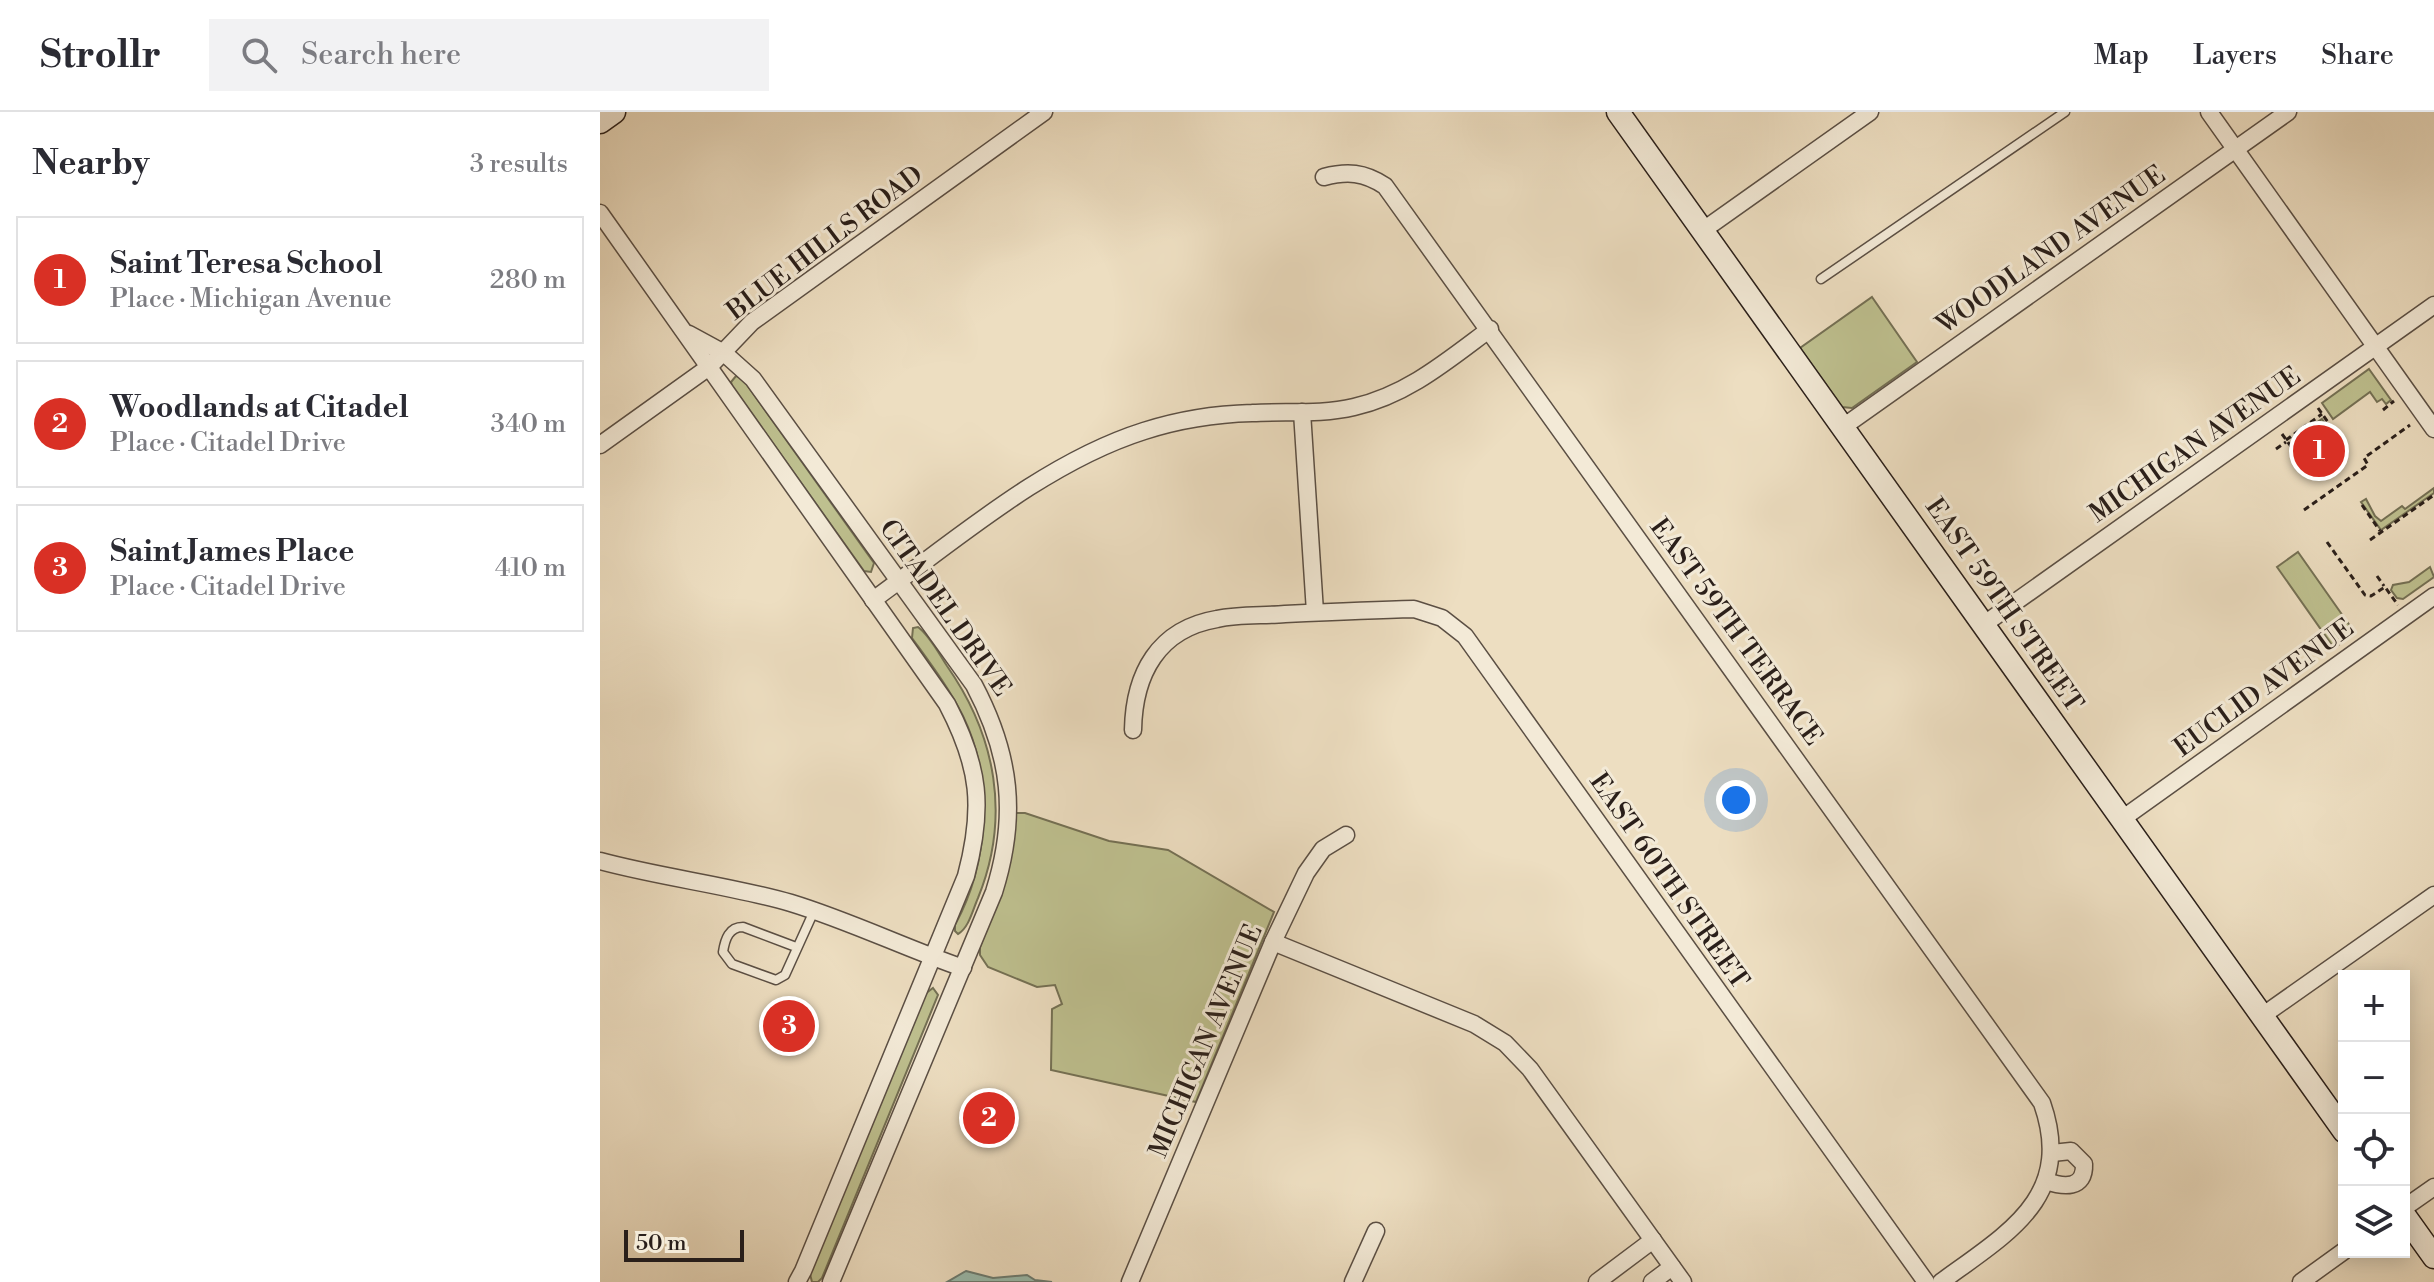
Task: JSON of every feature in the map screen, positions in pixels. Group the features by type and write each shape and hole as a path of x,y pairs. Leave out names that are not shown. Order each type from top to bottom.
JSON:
{"street":[{"path":"600,122 614,112"},
{"name":"BLUE HILLS ROAD","path":"600,445 709,367 752,322 1044,112"},
{"name":"EAST 59TH STREET","path":"1618,112 2338,1123"},
{"path":"1702,231 1870,112"},
{"path":"2209,112 2434,429"},
{"name":"WOODLAND AVENUE","path":"1843,427 2288,112"},
{"name":"EAST 59TH TERRACE","path":"1324,177 1341,172 1359,173 1385,186 1490,329 2042,1103 2049,1123 2052,1153 2047,1176"},
{"name":"CITADEL DRIVE","path":"600,213 947,704 965,739 978,791 976,837 966,876 797,1282"},
{"name":"MICHIGAN AVENUE","path":"1983,625 2434,305"},
{"path":"873,600 1040,480 1106,444 1148,429 1199,418 1353,408 1396,394 1425,378 1490,329"},
{"name":"CITADEL DRIVE","path":"684,331 724,353 753,379 974,685 992,718 1007,773 1009,829 1004,861 994,892 831,1282"},
{"path":"1133,730 1133,702 1141,675 1156,652 1177,634 1216,619 1315,612 1302,412"},
{"name":"EUCLID AVENUE","path":"2122,819 2434,596"},
{"name":"EAST 60TH STREET","path":"1315,612 1414,609 1442,618 1465,636 1926,1282"},
{"name":"MICHIGAN AVENUE","path":"1130,1282 1273,942 1313,862 1323,849 1346,835"},
{"path":"600,861 714,883 814,911 963,968"},
{"path":"2262,1016 2434,895"},
{"path":"1273,942 1474,1024 1505,1043 1530,1069 1683,1282"},
{"path":"1941,1282 2013,1229 2037,1201 2047,1176 2065,1187 2080,1181 2085,1174 2084,1164 2071,1151 2052,1153"},
{"path":"2410,1204 2434,1187"},
{"path":"2410,1223 2434,1257"},
{"path":"1353,1282 1376,1231"},
{"path":"1597,1282 1653,1240"},
{"path":"2301,1282 2338,1255"},
{"path":"1652,1282 1672,1267"}],"lane":[{"path":"1821,279 2065,112"},
{"path":"796,947 737,927 729,932 723,952 732,964 776,980 785,975 814,911"}],"path":[{"path":"2383,410 2393,403"},
{"path":"2316,405 2339,438"},
{"path":"2276,449 2322,414"},
{"path":"2304,510 2368,465 2364,458 2411,425"},
{"path":"2279,431 2295,452"},
{"path":"2370,540 2434,495"},
{"path":"2362,505 2381,532"},
{"path":"2327,542 2365,595 2371,596 2385,587"},
{"path":"2377,576 2398,605"}],"green space":[{"path":"1872,297 1917,362 1852,408 1842,407 1800,348"},
{"path":"2369,369 2391,400 2386,404 2382,399 2377,402 2370,392 2333,419 2322,403"},
{"path":"736,376 742,378 874,563 871,572 864,571 732,386 731,382"},
{"path":"2322,419 2337,440 2329,433 2308,447 2306,444 2300,448 2293,439"},
{"path":"2434,488 2434,493 2381,530 2361,502 2366,499 2381,521 2402,506 2405,509"},
{"path":"2298,552 2355,633 2334,648 2277,567"},
{"path":"2430,567 2434,577 2403,599 2397,598 2391,590 2393,585 2409,582"},
{"path":"918,627 934,645 964,693 987,749 993,778 996,807 988,868 970,918 958,934 955,925 975,875 981,848 983,794 980,767 963,716 912,638 913,628"},
{"path":"1016,813 1025,813 1109,841 1168,850 1274,912 1196,1102 1051,1070 1052,1009 1062,1004 1055,985 1037,987 988,967 980,955 980,947 1007,875"},
{"path":"933,988 938,995 822,1278 812,1282 810,1274 925,994"}],"shaded area":[{"path":"966,1271 993,1278 1027,1275 1035,1280 1052,1282 947,1282"}],"place":[{"name":"Saint Teresa School","path":"2319,451"},
{"name":"Saint James Place","path":"789,1026"},
{"name":"Woodlands at Citadel","path":"989,1118"}]}
